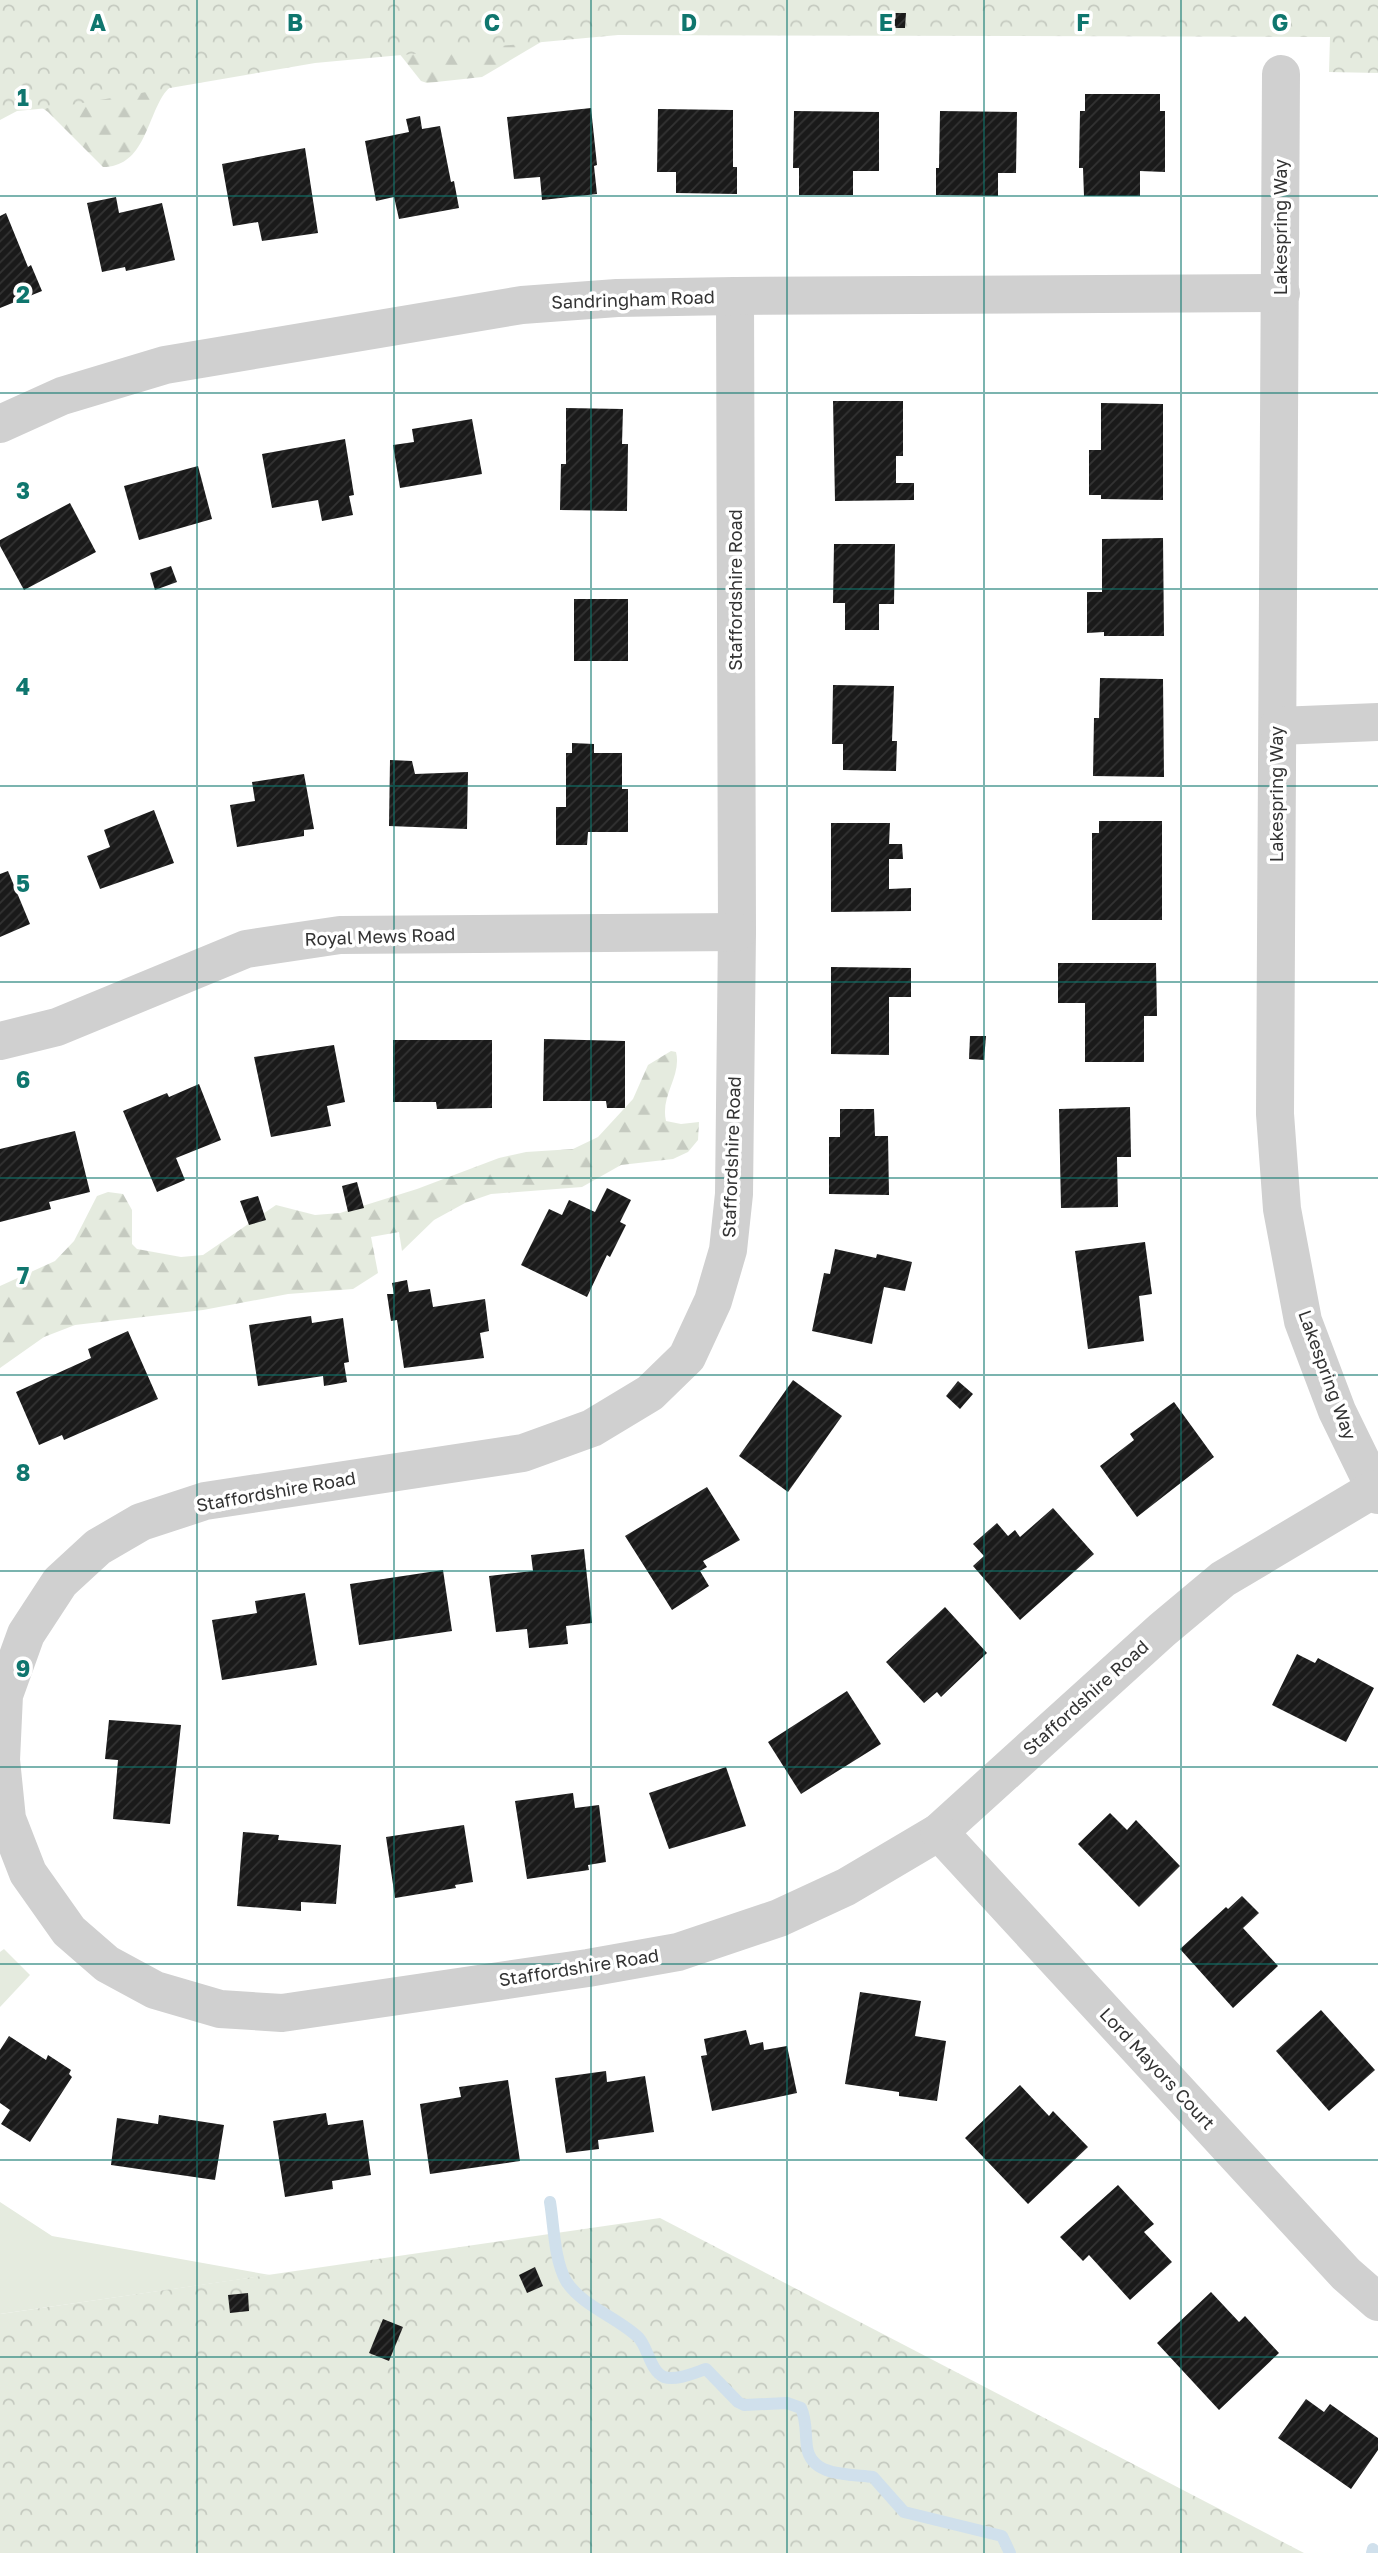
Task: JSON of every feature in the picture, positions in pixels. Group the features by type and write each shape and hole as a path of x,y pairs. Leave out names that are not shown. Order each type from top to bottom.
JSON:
{"street":[{"name":"Lakespring Way","path":"1281,74 1275,1114 1282,1209 1303,1321 1337,1411 1376,1492"},
{"name":"Sandringham Road","path":"0,424 62,396 165,365 522,305 617,298 735,296 1281,293"},
{"name":"Staffordshire Road","path":"735,296 737,932 734,1194 728,1251 713,1301 687,1357 650,1393 592,1428 523,1453 205,1501 141,1522 99,1547 60,1582 26,1634 4,1695 1,1760 7,1819 28,1873 69,1931 107,1964 155,1990 220,2009 282,2012 588,1968 678,1952 790,1913 846,1887 939,1832 1162,1630 1223,1579 1376,1492"},
{"path":"1278,726 1378,722"},
{"name":"Royal Mews Road","path":"0,1041 57,1027 246,949 285,942 340,935 737,932"},
{"name":"Lord Mayors Court","path":"939,1832 1346,2274 1378,2302"}],"green space":[{"path":"0,0 189,70 165,93 141,142 126,160 103,167 48,112 31,100"},
{"path":"0,0 1378,0 1378,73 1329,72 1330,37 618,35 315,63 59,107 17,111 0,120"},
{"path":"368,14 563,29 482,77 427,83 421,81"},
{"path":"671,1051 676,1052 677,1061 666,1103 666,1121 681,1124 699,1122 698,1140 688,1152 673,1159 621,1165 582,1187 491,1194 465,1203 434,1220 402,1251 399,1232 371,1237 378,1273 353,1289 288,1294 203,1310 75,1325 44,1337 0,1368 0,1286 55,1261 74,1241 97,1196 108,1192 123,1194 132,1210 132,1244 137,1249 181,1257 203,1255 276,1205 315,1215 340,1213 417,1189 499,1158 526,1152 573,1149 598,1137 633,1099 648,1065"},
{"path":"4,1949 30,1975 0,2007 0,1952"},
{"path":"0,2202 52,2236 270,2275 0,2314"},
{"path":"660,2218 1304,2553 0,2553 0,2314"}],"building":[{"path":"882,13 906,13 905,28 882,28"},
{"path":"1085,94 1160,94 1160,111 1165,111 1165,172 1140,171 1140,196 1084,196 1083,168 1079,168 1080,111 1085,111"},
{"path":"591,108 597,194 542,200 540,177 514,179 507,117"},
{"path":"658,109 733,110 733,167 737,167 737,194 676,193 676,172 657,172"},
{"path":"794,111 879,112 879,171 853,171 853,195 799,195 799,168 793,168"},
{"path":"940,111 1017,112 1016,173 998,173 998,196 936,195"},
{"path":"420,116 422,129 440,126 459,208 399,219 394,197 376,201 365,141 409,132 406,119"},
{"path":"305,148 318,233 262,241 258,222 233,226 222,164"},
{"path":"116,197 119,213 162,203 175,260 126,271 125,267 102,272 87,203"},
{"path":"6,213 28,267 31,265 42,291 0,308 0,216"},
{"path":"833,401 903,401 903,456 896,456 896,483 914,483 914,500 835,501"},
{"path":"1101,403 1163,404 1163,500 1101,499 1101,495 1089,495 1089,450 1101,450"},
{"path":"566,408 623,409 622,444 628,444 627,511 560,510 561,464 566,464"},
{"path":"472,419 482,474 400,488 393,445 414,442 412,429"},
{"path":"345,439 354,495 349,496 353,515 322,521 318,500 272,508 262,454"},
{"path":"198,466 212,519 139,540 124,486"},
{"path":"70,503 96,552 24,590 0,546 0,540"},
{"path":"1163,538 1164,636 1104,636 1104,632 1087,633 1087,592 1102,592 1102,539"},
{"path":"834,544 895,544 894,604 879,604 879,630 845,630 845,603 833,603"},
{"path":"171,566 177,582 155,590 150,573"},
{"path":"574,599 628,599 628,661 574,661"},
{"path":"1100,678 1163,679 1164,777 1093,776 1094,718 1099,718"},
{"path":"833,685 894,686 892,741 897,741 896,771 843,770 843,744 832,744"},
{"path":"572,743 594,744 594,753 622,753 622,789 628,789 628,832 588,832 587,845 556,845 556,807 566,807 566,753 572,753"},
{"path":"390,760 412,761 415,774 468,772 467,829 389,826"},
{"path":"304,774 314,829 304,830 304,836 237,847 230,805 255,801 252,782"},
{"path":"154,810 174,863 100,889 87,856 110,847 104,830"},
{"path":"1099,821 1162,821 1162,920 1092,920 1092,833 1099,833"},
{"path":"831,823 890,823 889,844 902,844 903,859 889,859 889,889 911,888 911,911 831,912"},
{"path":"8,871 30,924 0,937 0,874"},
{"path":"1058,963 1156,963 1157,1016 1144,1016 1144,1062 1085,1062 1085,1003 1058,1003"},
{"path":"831,967 911,968 911,997 889,997 889,1055 831,1054"},
{"path":"970,1036 986,1036 984,1060 969,1059"},
{"path":"544,1039 625,1041 625,1108 607,1108 606,1101 543,1101"},
{"path":"393,1040 492,1040 492,1108 437,1109 436,1102 393,1102"},
{"path":"334,1045 345,1102 327,1106 331,1126 271,1137 254,1057"},
{"path":"199,1084 221,1140 176,1158 185,1180 157,1192 123,1111 167,1093 169,1097"},
{"path":"1130,1107 1131,1157 1117,1157 1118,1207 1061,1208 1059,1109"},
{"path":"840,1109 874,1109 875,1136 888,1136 889,1195 829,1194 829,1137 840,1137"},
{"path":"75,1131 90,1192 49,1202 51,1209 0,1222 0,1149"},
{"path":"357,1182 364,1208 348,1212 342,1186"},
{"path":"607,1188 631,1200 620,1222 626,1225 610,1257 607,1255 587,1297 521,1265 549,1209 562,1215 569,1200 595,1212"},
{"path":"258,1196 266,1220 249,1225 240,1201"},
{"path":"1145,1242 1152,1294 1139,1296 1144,1341 1088,1349 1075,1251"},
{"path":"835,1249 912,1262 905,1291 884,1287 872,1344 812,1331 824,1273 830,1274"},
{"path":"407,1280 409,1292 430,1289 433,1307 485,1299 489,1331 480,1333 484,1358 404,1368 397,1320 391,1321 387,1294 394,1294 392,1283"},
{"path":"311,1316 312,1323 343,1318 349,1362 344,1363 347,1382 324,1386 323,1376 258,1386 249,1325"},
{"path":"128,1331 158,1399 64,1440 62,1435 39,1445 16,1392 91,1358 88,1349"},
{"path":"793,1380 842,1416 788,1492 739,1456"},
{"path":"958,1381 973,1394 960,1409 946,1396"},
{"path":"1174,1402 1214,1457 1137,1517 1100,1466 1134,1440 1130,1434"},
{"path":"707,1487 740,1540 703,1561 707,1567 700,1571 709,1586 672,1610 625,1536"},
{"path":"1053,1508 1094,1554 1020,1620 973,1566 984,1556 973,1544 997,1523 1008,1536 1015,1530 1020,1537"},
{"path":"584,1549 592,1623 566,1626 568,1644 529,1648 527,1629 496,1632 489,1576 533,1571 531,1555"},
{"path":"443,1570 452,1631 359,1645 350,1584"},
{"path":"305,1593 317,1665 222,1680 212,1620 257,1613 255,1601"},
{"path":"945,1607 987,1653 941,1697 937,1692 924,1703 886,1662"},
{"path":"1297,1654 1315,1663 1318,1658 1374,1688 1346,1742 1272,1705"},
{"path":"847,1691 881,1744 801,1794 768,1742"},
{"path":"109,1720 181,1725 170,1824 113,1819 118,1760 105,1759"},
{"path":"726,1767 746,1826 669,1849 649,1793"},
{"path":"573,1793 575,1808 599,1805 606,1862 588,1865 589,1870 527,1879 515,1801"},
{"path":"1110,1813 1127,1830 1136,1820 1180,1866 1139,1907 1078,1844"},
{"path":"464,1825 473,1882 455,1885 456,1888 395,1898 386,1837"},
{"path":"243,1832 279,1835 278,1840 341,1845 336,1904 301,1902 301,1911 237,1906"},
{"path":"1242,1896 1259,1913 1243,1928 1278,1966 1233,2008 1180,1949"},
{"path":"860,1992 921,2001 915,2036 946,2041 937,2101 845,2084"},
{"path":"1321,2010 1375,2070 1329,2111 1276,2051"},
{"path":"746,2030 750,2045 763,2042 764,2050 787,2046 797,2093 712,2111 701,2056 707,2055 704,2039"},
{"path":"9,2036 46,2060 48,2055 71,2070 69,2074 72,2077 30,2142 1,2124 10,2110 0,2103 0,2050"},
{"path":"606,2071 607,2082 645,2076 654,2132 598,2140 599,2149 566,2153 555,2078"},
{"path":"508,2080 520,2161 430,2174 420,2104 461,2097 459,2087"},
{"path":"1020,2085 1049,2116 1053,2111 1088,2147 1028,2204 965,2138"},
{"path":"326,2113 328,2125 363,2120 371,2175 332,2181 333,2189 285,2197 273,2121"},
{"path":"159,2115 224,2125 215,2180 111,2165 117,2118 158,2124"},
{"path":"1118,2185 1154,2224 1144,2232 1172,2262 1130,2300 1089,2255 1083,2261 1060,2237"},
{"path":"535,2267 543,2286 527,2293 519,2275"},
{"path":"1211,2292 1239,2322 1245,2316 1279,2353 1219,2410 1157,2343"},
{"path":"248,2293 249,2311 230,2313 228,2295"},
{"path":"383,2319 403,2327 389,2361 369,2353"},
{"path":"1306,2399 1324,2412 1330,2404 1378,2438 1378,2450 1351,2489 1278,2438"}],"waterway":[{"path":"550,2202 557,2253 566,2281 581,2297 638,2337 659,2374 674,2378 706,2369 744,2405 787,2403 801,2408 807,2447 816,2464 833,2472 873,2477 904,2512 1002,2536 1010,2553"},
{"path":"1372,2553 1373,2549"}]}
